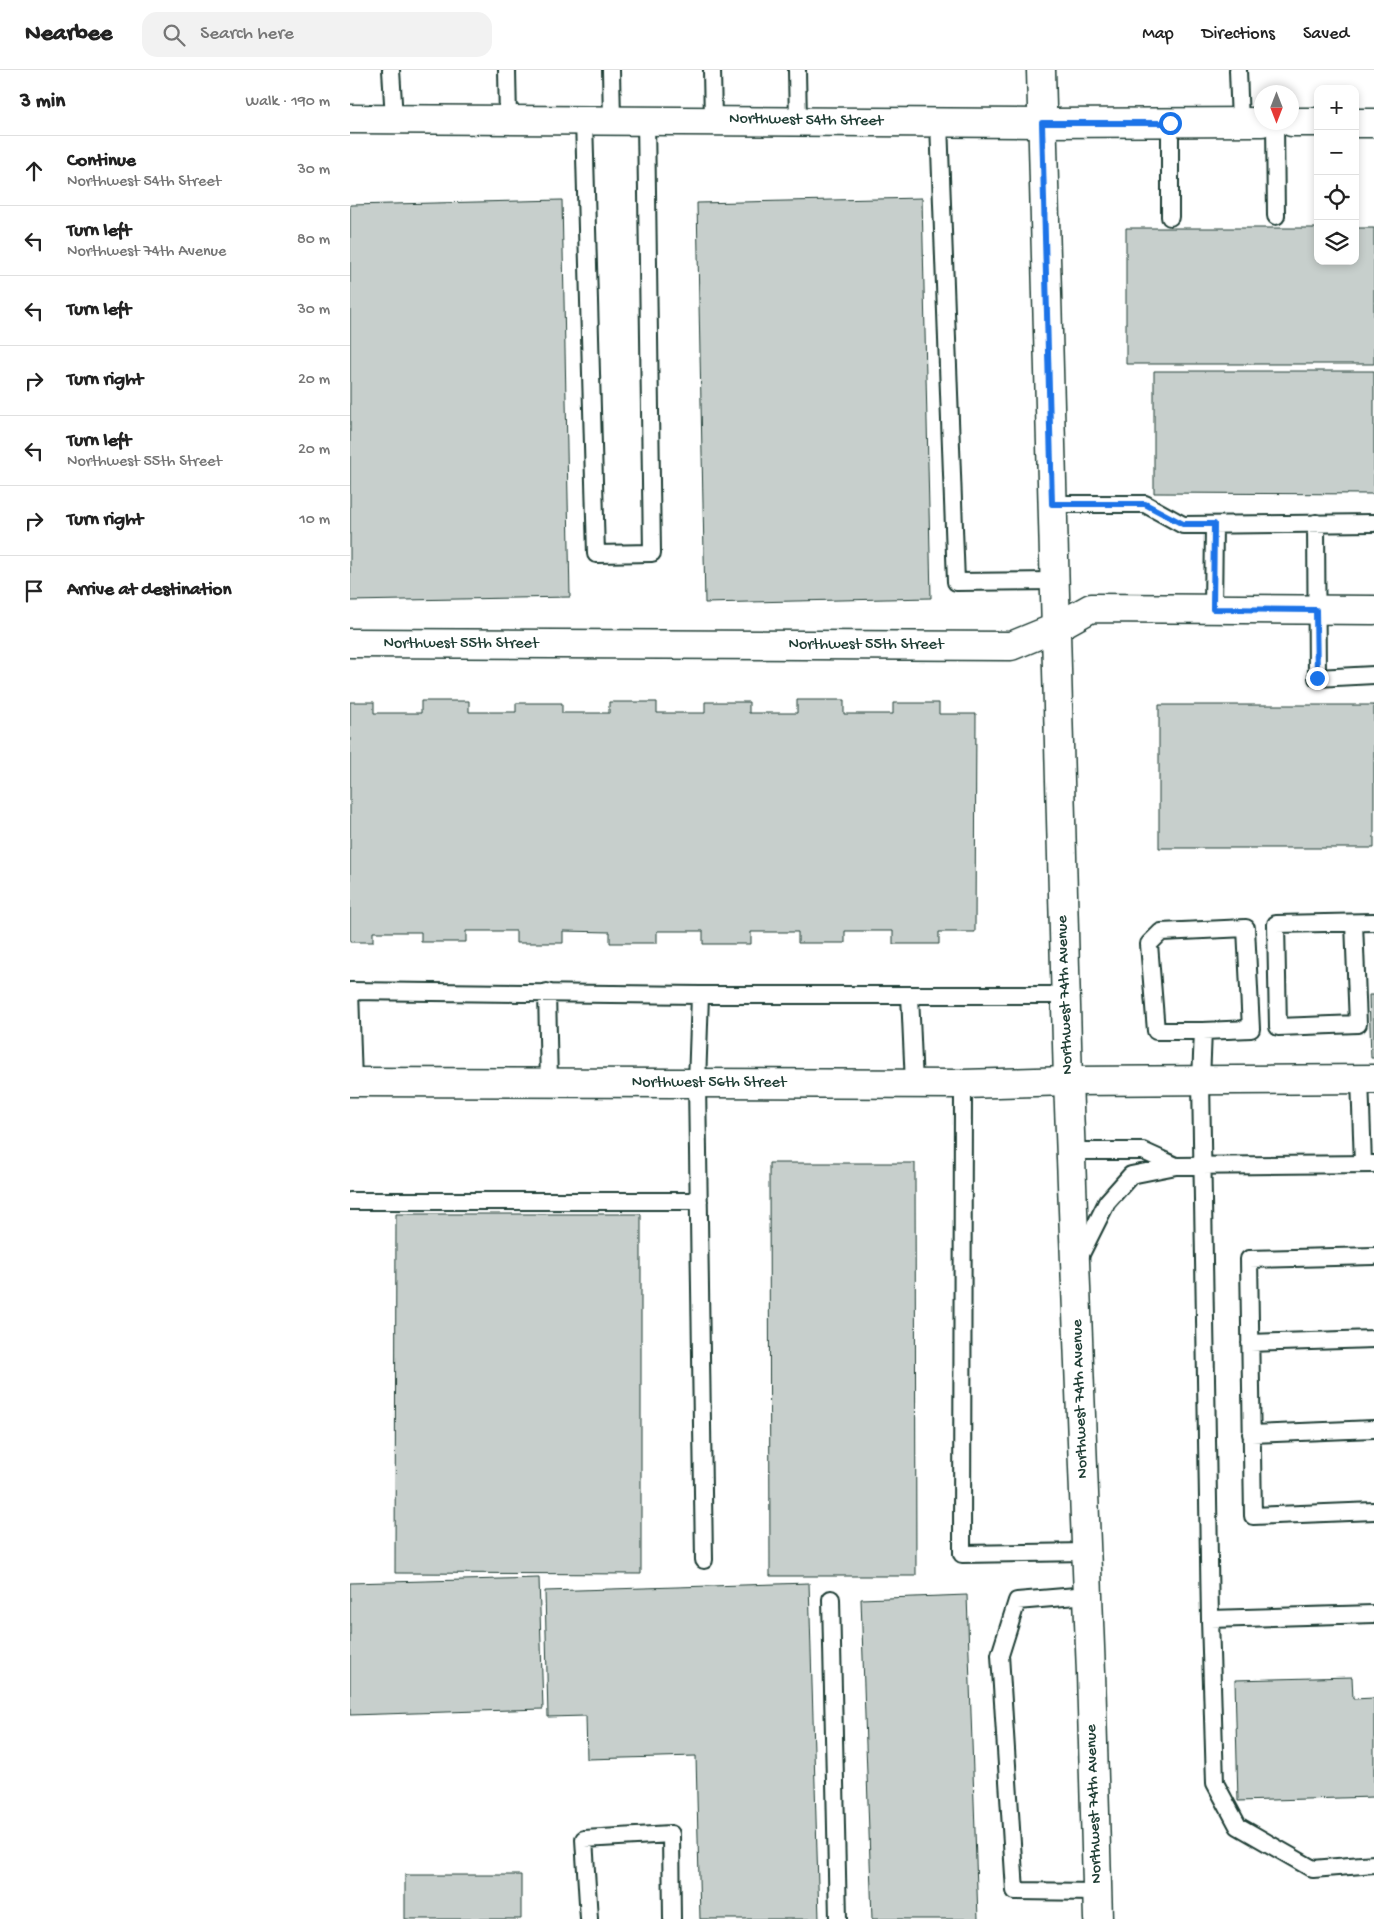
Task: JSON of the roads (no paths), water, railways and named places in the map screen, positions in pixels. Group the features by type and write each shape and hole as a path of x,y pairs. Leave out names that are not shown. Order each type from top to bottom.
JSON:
{"street":[{"name":"Northwest 74th Avenue","path":"1040,70 1068,1081 1088,1596 1098,1919"},
{"name":"Northwest 54th Street","path":"350,119 939,123 1251,122"},
{"path":"1299,122 1314,122"},
{"path":"1359,122 1374,123"},
{"name":"Northwest 55th Street","path":"350,643 1011,646 1055,628 1091,608 1374,610"},
{"name":"Northwest 56th Street","path":"352,1082 963,1084 1068,1081 1367,1079"}],"lane":[{"path":"391,70 394,119"},
{"path":"507,70 508,120"},
{"path":"611,70 612,120"},
{"path":"712,70 713,120"},
{"path":"797,70 798,122"},
{"path":"1238,70 1251,122"},
{"path":"584,120 596,554 652,553 646,120"},
{"path":"939,123 956,582 1054,581"},
{"path":"1170,123 1170,217"},
{"path":"1275,130 1276,216"},
{"path":"1052,504 1145,504 1183,524 1374,523"},
{"path":"1213,609 1214,524"},
{"path":"1316,524 1317,678 1374,675"},
{"path":"1354,923 1358,1024 1278,1027 1276,924 1374,922"},
{"path":"1246,928 1251,1029 1202,1031 1156,1031 1149,944 1161,932 1246,928"},
{"path":"352,1082 350,991 700,995 1066,995"},
{"path":"547,992 549,1082"},
{"path":"700,995 697,1083 704,1560"},
{"path":"910,995 914,1084"},
{"path":"1202,1031 1201,1080 1210,1619 1215,1782 1238,1826 1313,1869 1374,1864"},
{"path":"1075,1265 1107,1202 1131,1175 1176,1166 1368,1164 1367,1079"},
{"path":"963,1084 962,1554 1086,1552"},
{"path":"1071,1151 1142,1151 1176,1166"},
{"path":"350,1200 699,1200"},
{"path":"1374,1256 1249,1259 1253,1516 1374,1511"},
{"path":"1250,1343 1374,1339"},
{"path":"1251,1434 1374,1429"},
{"path":"1088,1596 1017,1601 1000,1655 1015,1891 1097,1892"},
{"path":"831,1599 838,1919"},
{"path":"1210,1619 1374,1614"},
{"path":"589,1919 584,1839 671,1834 672,1919"}]}
